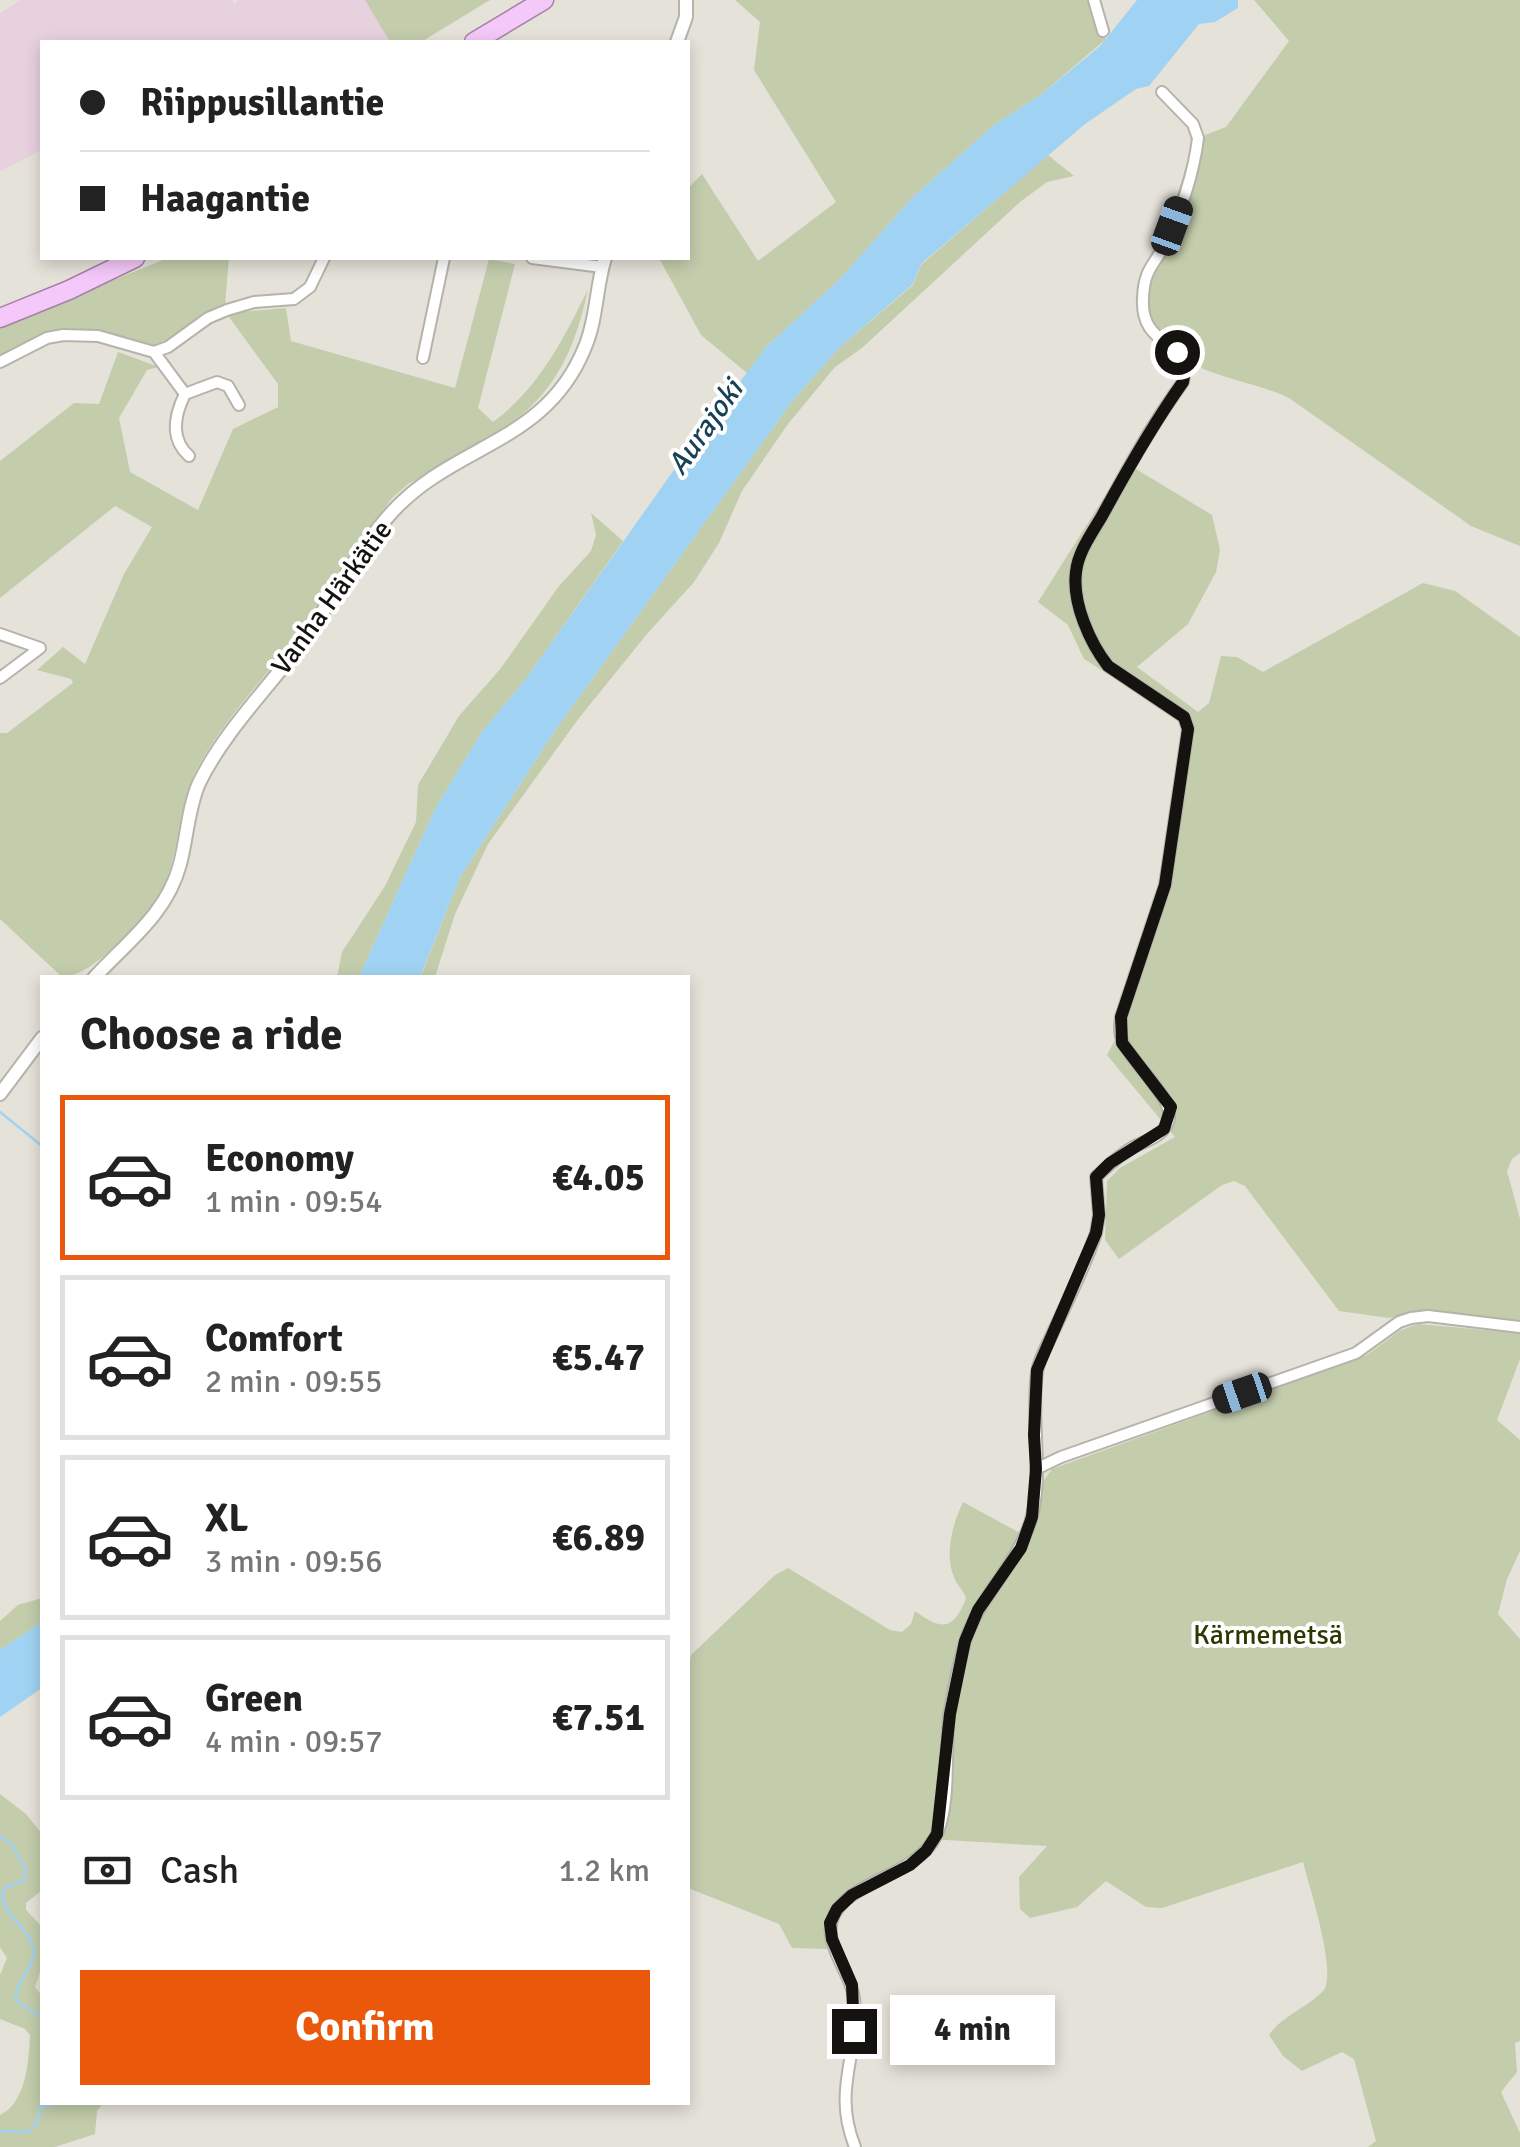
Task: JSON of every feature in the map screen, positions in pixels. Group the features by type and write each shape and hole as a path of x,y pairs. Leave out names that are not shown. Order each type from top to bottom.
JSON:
{"highway":[{"path":"492,31 530,0"},
{"path":"477,40 544,0"},
{"path":"0,318 131,260"}],"street":[{"path":"678,40 686,17 686,0"},
{"path":"1094,0 1104,31"},
{"path":"855,2147 845,2119 844,2096 854,2004 852,1985 832,1939 830,1923 837,1909 852,1895 910,1865 937,1834 950,1714 965,1641 978,1610 1021,1548 1032,1517 1037,1370 1096,1233 1096,1177 1110,1163 1164,1129 1170,1118 1171,1107 1122,1043 1120,1031 1124,1006 1165,885 1188,729 1184,717 1108,666 1099,654 1077,598 1075,574 1079,557 1127,470 1183,382 1185,370 1177,352 1143,320 1142,294 1149,265 1165,246 1198,138 1192,124 1162,92"},
{"path":"0,362 48,338 63,335 98,336 154,352 168,347 208,318 238,306 294,299 310,287 323,260"},
{"path":"423,358 444,260"},
{"path":"568,260 603,262"},
{"name":"Vanha Härkätie","path":"97,975 143,931 165,901 180,866 198,786 248,708 301,644 390,514 410,493 530,421 570,379 586,344 603,262"},
{"path":"154,352 185,394"},
{"path":"189,456 176,440 176,417 185,394 217,382 228,386 240,406"},
{"path":"0,634 40,648 0,678"},
{"path":"0,1094 40,1041"},
{"path":"1036,1469 1061,1456 1356,1353 1399,1322 1411,1318 1428,1316 1520,1326"}],"shaded area":[{"path":"21,0 232,0 235,4 237,0 365,0 389,40 40,40 40,151 0,171 0,13"}],"green space":[{"path":"365,0 490,0 424,40 389,40"},
{"path":"735,0 1090,0 1099,30 1106,39 1042,94 994,125 912,198 840,279 766,347 747,373 701,335 660,260 690,260 690,186 702,174 758,261 836,202 754,70 760,22"},
{"path":"1254,0 1520,0 1520,546 1471,526 1289,398 1199,366 1147,317 1152,273 1195,139 1226,127 1289,41"},
{"path":"1048,155 1074,176 1047,182 1020,202 862,348 835,367 788,424 742,491 719,543 694,582 579,718 488,844 455,914 436,975 421,975 460,877 554,732 793,400 840,347 913,285 921,265"},
{"path":"163,260 229,260 225,306 166,344 143,345 87,331 57,332 28,341 0,357 0,326"},
{"path":"489,260 515,264 478,408 493,422 537,379 588,289 577,331 546,390 502,430 408,484 392,498 301,631 210,747 191,781 170,870 154,902 100,960 74,975 60,975 0,919 0,733 7,733 73,683 71,679 37,670 63,647 85,664 124,574 152,527 115,506 0,598 0,461 74,403 99,404 118,352 159,367 147,370 119,418 130,472 198,510 233,429 278,407 278,384 229,317 240,312 286,308 291,341 455,388"},
{"path":"1136,469 1212,515 1220,550 1216,572 1188,624 1137,667 1198,712 1209,703 1221,656 1237,657 1263,672 1423,583 1455,591 1520,637 1520,1153 1507,1171 1520,1219 1520,1322 1418,1311 1389,1318 1339,1311 1245,1186 1234,1181 1222,1185 1119,1259 1105,1240 1107,1181 1120,1168 1175,1137 1107,1055 1125,1020 1171,886 1193,728 1084,659 1068,625 1038,602 1117,477"},
{"path":"591,513 623,541 528,676 482,732 436,807 360,975 338,975 342,952 385,886 416,822 418,785 459,716 501,668 559,586 591,551 596,535"},
{"name":"Kärmemetsä","path":"1418,1324 1520,1333 1520,1359 1497,1420 1520,1440 1520,1551 1507,1579 1498,1614 1520,1639 1520,2041 1515,2043 1517,2072 1501,2092 1520,2133 1520,2147 1368,2147 1376,2141 1354,2059 1342,2052 1302,2071 1283,2056 1269,2035 1317,1997 1327,1982 1325,1949 1303,1862 1162,1908 1146,1907 1106,1881 1077,1907 1030,1918 1020,1909 1019,1877 1047,1846 929,1839 841,1899 830,1911 825,1925 827,1949 792,1948 779,1924 690,1889 691,1655 775,1575 788,1568 890,1630 902,1632 911,1624 915,1611 933,1622 946,1624 956,1617 966,1599 950,1559 953,1529 963,1502 1031,1539 1042,1483 1052,1469 1367,1355 1401,1330"},
{"path":"40,1599 40,1623 0,1650 0,1621 18,1605"},
{"path":"0,1794 26,1814 40,1832 40,1892 26,1903 26,1910 40,1925 40,1972 35,1987 40,1993 40,2105 102,2105 97,2111 95,2134 55,2147 0,2147 0,2115 21,2091 30,2035 0,2019 0,1975 7,1958 0,1947"}],"water":[{"path":"1137,0 1238,0 1238,8 1215,22 1199,24 1149,86 1136,89 1085,124 921,264 913,284 840,347 793,400 554,732 460,877 421,975 360,975 436,807 482,732 528,676 766,347 840,279 912,198 994,125 1042,94 1100,46"},
{"path":"40,1623 40,1689 0,1717 0,1650"}],"waterway":[{"path":"0,1112 40,1144"},
{"path":"0,1837 11,1843 26,1870 24,1880 5,1888 2,1895 33,1949 16,2001 40,2016"},
{"path":"0,2131 29,2132 38,2121 40,2107 50,2105"}],"route":[{"path":"854,2031 852,1985 832,1939 830,1923 837,1909 852,1895 910,1865 937,1834 950,1714 965,1641 978,1610 1021,1548 1032,1517 1037,1370 1096,1233 1096,1177 1132,1148 1155,1137 1170,1118 1171,1107 1166,1098 1154,1088 1122,1043 1120,1031 1121,1017 1165,885 1188,729 1184,717 1164,700 1108,666 1099,654 1077,598 1075,574 1079,557 1127,470 1183,382 1183,360 1177,352"}],"water label":[{"name":"Aurajoki","path":"705,427"}]}
